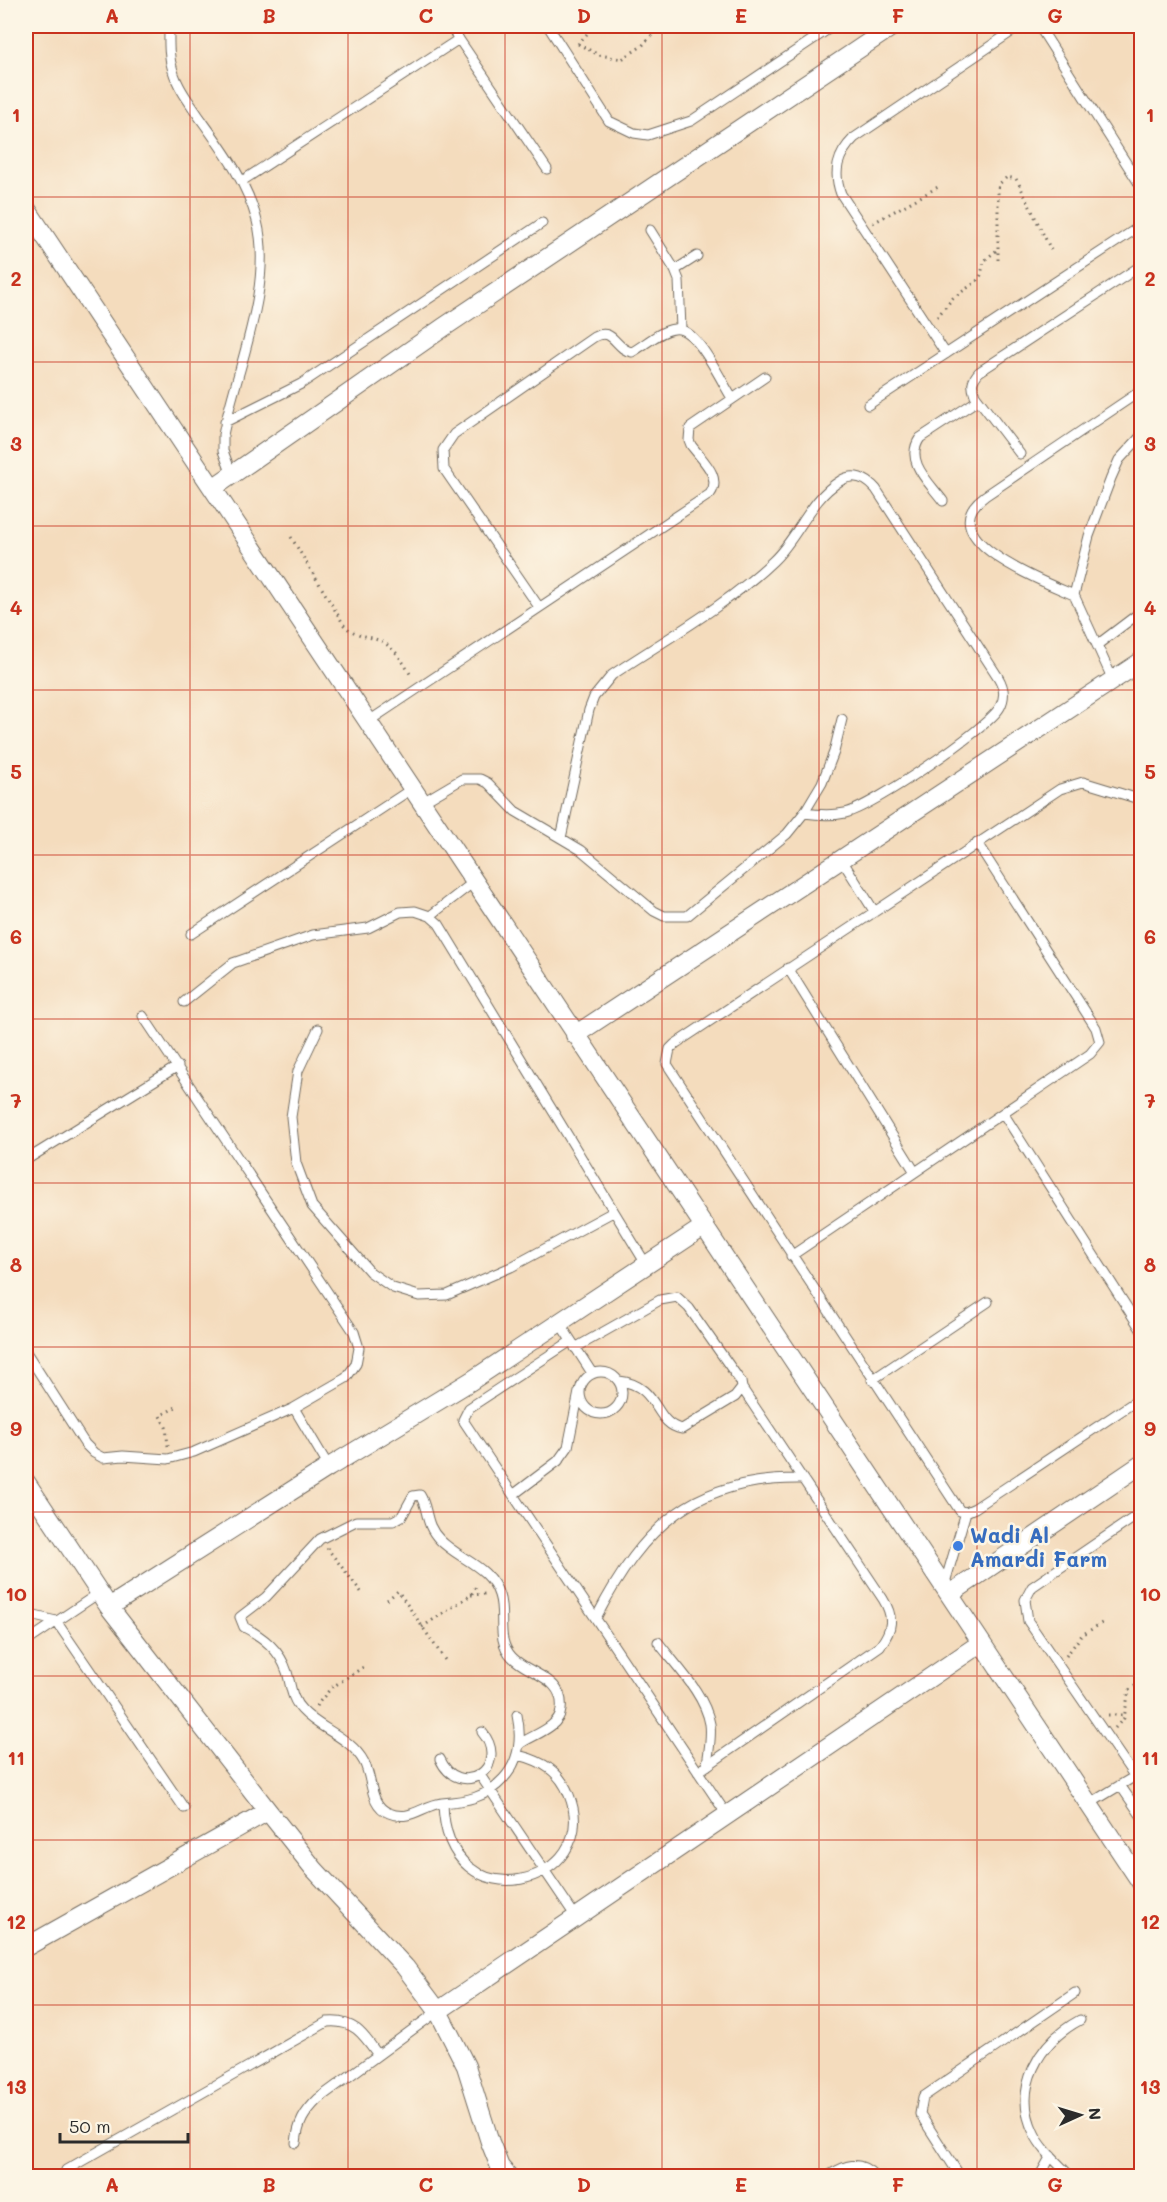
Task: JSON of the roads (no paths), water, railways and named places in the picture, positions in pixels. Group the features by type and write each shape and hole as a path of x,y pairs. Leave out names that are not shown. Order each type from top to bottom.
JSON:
{"street":[{"path":"213,488 444,327 893,26"},
{"path":"26,208 1142,1884"},
{"path":"575,1035 1142,661"},
{"path":"104,1600 428,1408 705,1226"},
{"path":"947,1590 1142,1464"},
{"path":"26,1482 104,1600 268,1811 314,1869 405,1967 438,2010 462,2057 480,2103 490,2142 500,2167 508,2176"},
{"path":"438,2010 981,1643"},
{"path":"26,1947 268,1811"}],"lane":[{"path":"169,26 168,48 172,70 182,90 242,182 258,223 261,267 259,290 225,422 223,451 232,475"},
{"path":"450,26 546,169"},
{"path":"548,26 609,121 634,134 648,135 677,127 706,111 833,26"},
{"path":"946,354 841,194 837,182 837,164 845,147 854,138 1020,26"},
{"path":"1039,26 1142,188"},
{"path":"242,182 459,39"},
{"path":"225,422 301,384 542,223"},
{"path":"868,405 1142,225"},
{"path":"650,230 675,270 681,292 681,329"},
{"path":"675,270 697,256"},
{"path":"1020,454 978,400 972,388 973,379 979,372 1142,265"},
{"path":"539,608 444,470 443,450 447,441 599,334 611,335 622,348 632,352 667,331 681,329 693,335 732,398"},
{"path":"369,721 710,494 716,483 714,476 691,445 688,434 694,423 765,377"},
{"path":"1074,595 1000,560 979,543 972,531 972,511 985,496 1142,390"},
{"path":"943,501 917,466 914,459 916,444 920,438 978,400"},
{"path":"1113,680 1074,595 1089,536 1103,497 1119,460 1142,435"},
{"path":"561,838 589,710 602,685 612,675 754,578 794,538 826,493 840,481 850,477 860,477 876,489 986,658 1002,684 1003,702 999,710 966,737 866,806 836,814 804,813"},
{"path":"1097,645 1142,611"},
{"path":"191,934 418,795 462,779 480,778 488,783 515,811 601,865 654,911 676,918 687,916 698,910 767,853 804,813 822,783 834,752 842,719"},
{"path":"1142,800 1095,784 1071,783 874,910 675,1044 670,1049 667,1064 790,1256 960,1511 966,1512 1142,1397"},
{"path":"790,1256 1097,1050 1100,1035 977,843"},
{"path":"842,860 874,910"},
{"path":"430,916 475,881"},
{"path":"184,1002 221,971 246,957 313,935 368,928 400,912 415,911 430,916 445,934 646,1264"},
{"path":"788,968 915,1172"},
{"path":"26,1352 85,1444 94,1454 103,1458 123,1456 168,1459 194,1452 235,1431 294,1408 346,1378 356,1364 359,1348 354,1332 144,1016"},
{"path":"318,1029 298,1071 291,1117 296,1163 312,1206 370,1272 393,1288 420,1296 447,1295 511,1267 613,1212"},
{"path":"26,1160 177,1066"},
{"path":"1003,1113 1142,1331"},
{"path":"702,1769 871,1653 888,1636 892,1623 890,1610 742,1388 741,1382 689,1308 676,1297 660,1300 573,1344 469,1408 464,1416 465,1425 702,1769 727,1815"},
{"path":"872,1380 988,1302"},
{"path":"559,1322 592,1373"},
{"path":"513,1495 558,1461 568,1447 581,1383 592,1373 607,1372 619,1381 639,1385 647,1391 669,1424 682,1429 735,1397 742,1388"},
{"path":"580,1391 580,1398 588,1410 595,1414 609,1413 616,1409 622,1395 619,1381"},
{"path":"294,1408 329,1467"},
{"path":"596,1618 628,1563 671,1517 711,1493 747,1482 803,1479"},
{"path":"517,1715 520,1744 518,1755 503,1779 490,1791 462,1803 443,1803 408,1815 389,1813 380,1808 374,1798 364,1762 355,1749 301,1709 294,1699 280,1658 264,1640 241,1624 242,1613 266,1597 320,1539 356,1521 393,1521 402,1516 413,1496 420,1495 426,1519 435,1535 452,1551 481,1569 495,1586 501,1605 501,1633 507,1651 521,1664 548,1678 556,1688 561,1712 558,1719 520,1744"},
{"path":"947,1590 966,1512"},
{"path":"1089,1804 1138,1774 1106,1735 1025,1614 1028,1593 1038,1582 1142,1512"},
{"path":"26,1642 56,1621 104,1600"},
{"path":"26,1614 56,1621 184,1808"},
{"path":"658,1642 707,1712 711,1737 702,1769"},
{"path":"440,1759 449,1773 456,1777 472,1778 480,1775 490,1762 492,1754 491,1746 482,1732"},
{"path":"443,1803 444,1825 451,1846 464,1863 483,1875 504,1881 525,1880 545,1871 560,1858 570,1842 574,1822 573,1803 566,1785 553,1770 536,1760 518,1755"},
{"path":"480,1775 576,1917"},
{"path":"1120,1785 1142,1817"},
{"path":"960,2176 920,2114 923,2097 1075,1994"},
{"path":"296,2143 298,2126 306,2111 438,2010"},
{"path":"1070,2176 1035,2136 1029,2121 1028,2090 1039,2057 1049,2042 1080,2020"},
{"path":"66,2170 327,2022 338,2021 358,2028 378,2055"},
{"path":"1042,2176 1041,2172 1052,2156"},
{"path":"828,2176 847,2165 857,2164 875,2176"}],"place":[{"name":"Wadi Al Amardi Farm","path":"958,1546"}]}
